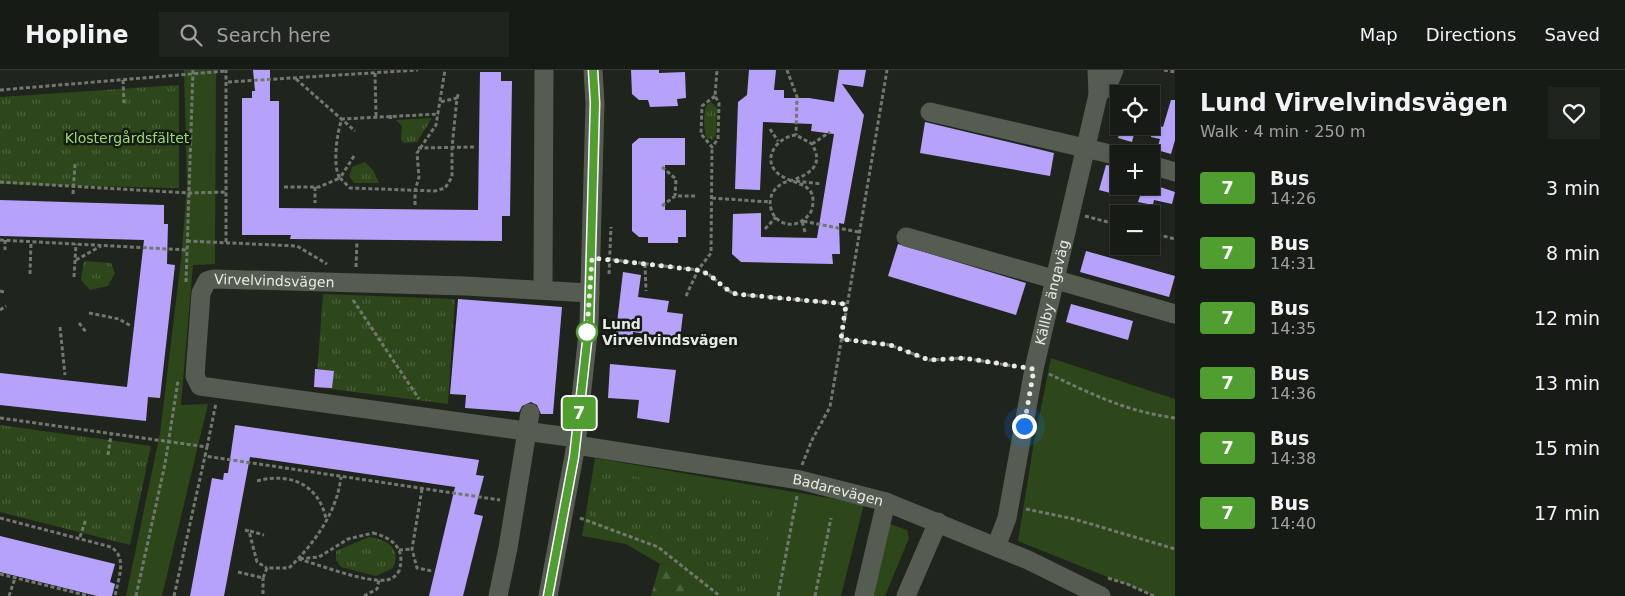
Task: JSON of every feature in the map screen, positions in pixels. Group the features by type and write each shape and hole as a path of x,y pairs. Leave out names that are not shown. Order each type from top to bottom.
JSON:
{"street":[{"path":"543,290 544,70"},
{"path":"548,596 576,441 590,294 595,103 593,70"},
{"name":"Källby ängaväg","path":"996,547 1009,506 1034,369 1098,95 1097,70"},
{"name":"Källby ängaväg","path":"1098,95 1109,82 1114,70"},
{"path":"930,112 1110,154"},
{"path":"1160,168 1175,172"},
{"path":"906,237 1175,314"},
{"name":"Virvelvindsvägen","path":"576,441 529,422 218,390 200,386 195,376 202,293 207,281 214,279 543,290 590,294"},
{"path":"498,596 529,422"},
{"name":"Badarevägen","path":"576,441 800,480 886,502 996,547 1093,592"},
{"path":"864,596 886,502"},
{"path":"906,596 938,522"}],"path":[{"path":"228,82 418,70"},
{"path":"414,205 414,191 419,176 417,170 418,148 436,125 445,70"},
{"path":"686,296 698,270 711,253 712,147 718,139 719,103 715,96 717,70"},
{"path":"786,70 797,97 796,135"},
{"path":"778,596 804,457 830,407 886,70"},
{"path":"1164,70 1175,72"},
{"path":"0,90 193,72 226,71 228,82 226,242 187,242"},
{"path":"186,284 193,72"},
{"path":"375,73 376,116"},
{"path":"295,78 355,131"},
{"path":"123,80 124,103"},
{"path":"342,119 338,133 336,166 340,178 350,188 414,191 440,190 448,185 452,177 452,147 459,92"},
{"path":"712,147 702,134 702,106 715,96"},
{"path":"440,102 458,98"},
{"path":"342,119 390,115 439,114"},
{"path":"390,115 391,120"},
{"path":"770,129 778,141"},
{"path":"812,144 830,132"},
{"path":"778,141 774,147 771,161 779,175 793,180 810,189 814,199 811,212 802,221 794,224 784,222 776,217 770,202 771,195 782,182 793,180 811,173 816,163 812,144 796,135 778,141"},
{"path":"418,148 474,147"},
{"path":"284,188 315,187 340,178 354,156"},
{"path":"73,194 75,164"},
{"path":"662,167 676,178 675,196"},
{"path":"793,180 821,184"},
{"path":"0,182 189,193 226,192"},
{"path":"315,187 316,203"},
{"path":"662,206 675,196 694,196"},
{"path":"712,198 770,202"},
{"path":"1085,216 1110,223"},
{"path":"765,229 776,217"},
{"path":"802,221 859,232"},
{"path":"802,221 805,232"},
{"path":"1160,235 1175,239"},
{"path":"0,240 187,250"},
{"path":"5,240 5,250"},
{"path":"356,270 357,241"},
{"path":"30,274 32,242"},
{"path":"74,277 76,244"},
{"path":"75,260 103,246"},
{"path":"592,258 698,270 711,274 728,291 736,294 846,304"},
{"path":"645,264 646,291"},
{"path":"349,293 422,404"},
{"path":"0,310 6,306"},
{"path":"89,313 120,319 131,326"},
{"path":"79,323 86,332"},
{"path":"60,327 65,375"},
{"path":"841,339 890,345 929,360 964,358 1034,369 1116,405 1145,414 1175,418"},
{"path":"136,596 169,443 178,376"},
{"path":"174,596 218,390"},
{"path":"0,418 207,447"},
{"path":"108,455 111,435"},
{"path":"205,456 516,502"},
{"path":"257,481 273,476 308,487 320,500 326,519"},
{"path":"264,535 247,531 257,562 267,568 289,568 307,549 326,519 336,499 341,477"},
{"path":"422,488 412,549 417,568 432,571"},
{"path":"1009,506 1074,519 1175,549"},
{"path":"581,510 579,519 658,547 720,596"},
{"path":"0,518 80,537 111,547 119,552 121,559 115,596"},
{"path":"815,596 831,518"},
{"path":"80,537 86,519"},
{"path":"364,534 373,534 387,538 397,545 402,558 399,571 390,579 379,580 298,559 318,557 341,542 364,534"},
{"path":"399,550 412,549"},
{"path":"262,594 263,578 267,568"},
{"path":"238,572 263,578"},
{"path":"0,574 89,596"},
{"path":"9,596 15,578"},
{"path":"1093,592 1096,580 1106,578 1127,584 1154,596"},
{"path":"364,596 377,589 379,580"}],"green space":[{"path":"184,70 216,70 215,264 193,265 181,405 208,404 162,596 126,596 160,433 181,260 187,186"},
{"name":"Klostergårdsfältet","path":"179,85 179,188 0,184 0,97"},
{"path":"711,102 717,108 716,134 713,140 706,137 704,126 706,106"},
{"path":"432,118 417,142 404,143 401,140 402,126 396,120"},
{"path":"365,162 373,170 379,183 354,183 349,176 352,167"},
{"path":"84,261 111,263 115,273 108,286 90,290 81,280"},
{"path":"323,294 455,299 448,404 316,387"},
{"path":"1051,358 1175,399 1175,596 1155,596 1018,541 1034,442"},
{"path":"0,425 151,446 130,545 0,512"},
{"path":"595,458 864,504 841,596 711,596 667,563 660,564 626,544 582,536"},
{"path":"597,469 774,504 758,596 729,596 660,540 589,517"},
{"path":"890,524 907,530 909,538 885,596 872,596"},
{"path":"369,537 382,540 391,546 396,555 393,568 376,576 341,567 336,560 336,551"},
{"path":"667,563 711,596 651,596 660,564"}],"building":[{"path":"253,70 270,70 270,101 279,101 279,208 478,210 480,72 501,72 501,81 512,81 510,216 502,216 502,241 290,239 291,235 242,235 242,98 252,98 252,91 255,91"},
{"path":"631,70 659,70 659,73 685,72 686,98 677,99 678,106 650,107 648,100 639,100 632,94"},
{"path":"749,70 776,70 774,90 784,90 784,98 809,98 834,102 839,70 866,70 863,87 842,84 864,115 844,224 839,223 840,254 832,254 833,264 741,262 732,254 733,214 761,213 761,237 817,238 834,134 811,131 812,124 763,122 760,190 735,189 738,102 747,95"},
{"path":"1171,100 1175,100 1175,140 1171,154 1160,151 1160,145 1158,145 1160,139 1151,137 1151,135 1160,135 1160,126 1163,127"},
{"path":"925,122 1054,153 1050,176 920,153"},
{"path":"1119,135 1134,135 1132,142 1118,138"},
{"path":"639,138 685,138 685,165 665,165 665,210 686,210 686,237 678,237 678,243 648,243 648,237 639,237 632,231 632,144"},
{"path":"1106,165 1110,166 1110,193 1099,190"},
{"path":"1160,187 1175,192 1172,204 1154,200 1153,205 1138,202 1140,196 1136,195 1160,195"},
{"path":"0,200 164,205 164,224 168,224 167,264 175,265 160,398 148,397 146,421 0,405 0,373 127,387 144,240 0,236"},
{"path":"898,244 1026,283 1016,315 888,276"},
{"path":"1086,251 1175,276 1169,297 1080,272"},
{"path":"623,272 641,275 638,297 669,301 667,312 683,314 680,339 633,332 632,342 615,340"},
{"path":"458,299 562,307 553,414 541,414 537,405 531,402 522,406 519,412 465,408 466,395 450,394"},
{"path":"1071,304 1133,321 1128,340 1066,322"},
{"path":"610,364 676,370 669,423 637,418 639,400 608,398"},
{"path":"315,369 334,371 332,388 314,387"},
{"path":"235,425 479,460 476,475 484,476 474,514 483,516 463,596 429,596 455,487 250,457 224,596 190,596 212,478 223,480 224,473 228,473"},
{"path":"0,536 115,564 110,582 115,584 112,596 97,596 0,572"}],"bus line":[{"name":"7","path":"548,596 560,540 576,445 589,324 595,103 593,70"}],"place":[{"name":"Lund Virvelvindsvägen","path":"587,332"}],"route":[{"path":"587,332 592,258 698,270 711,274 728,291 736,294 846,304 841,339 890,345 929,360 978,359 1034,369 1024,426"}]}
